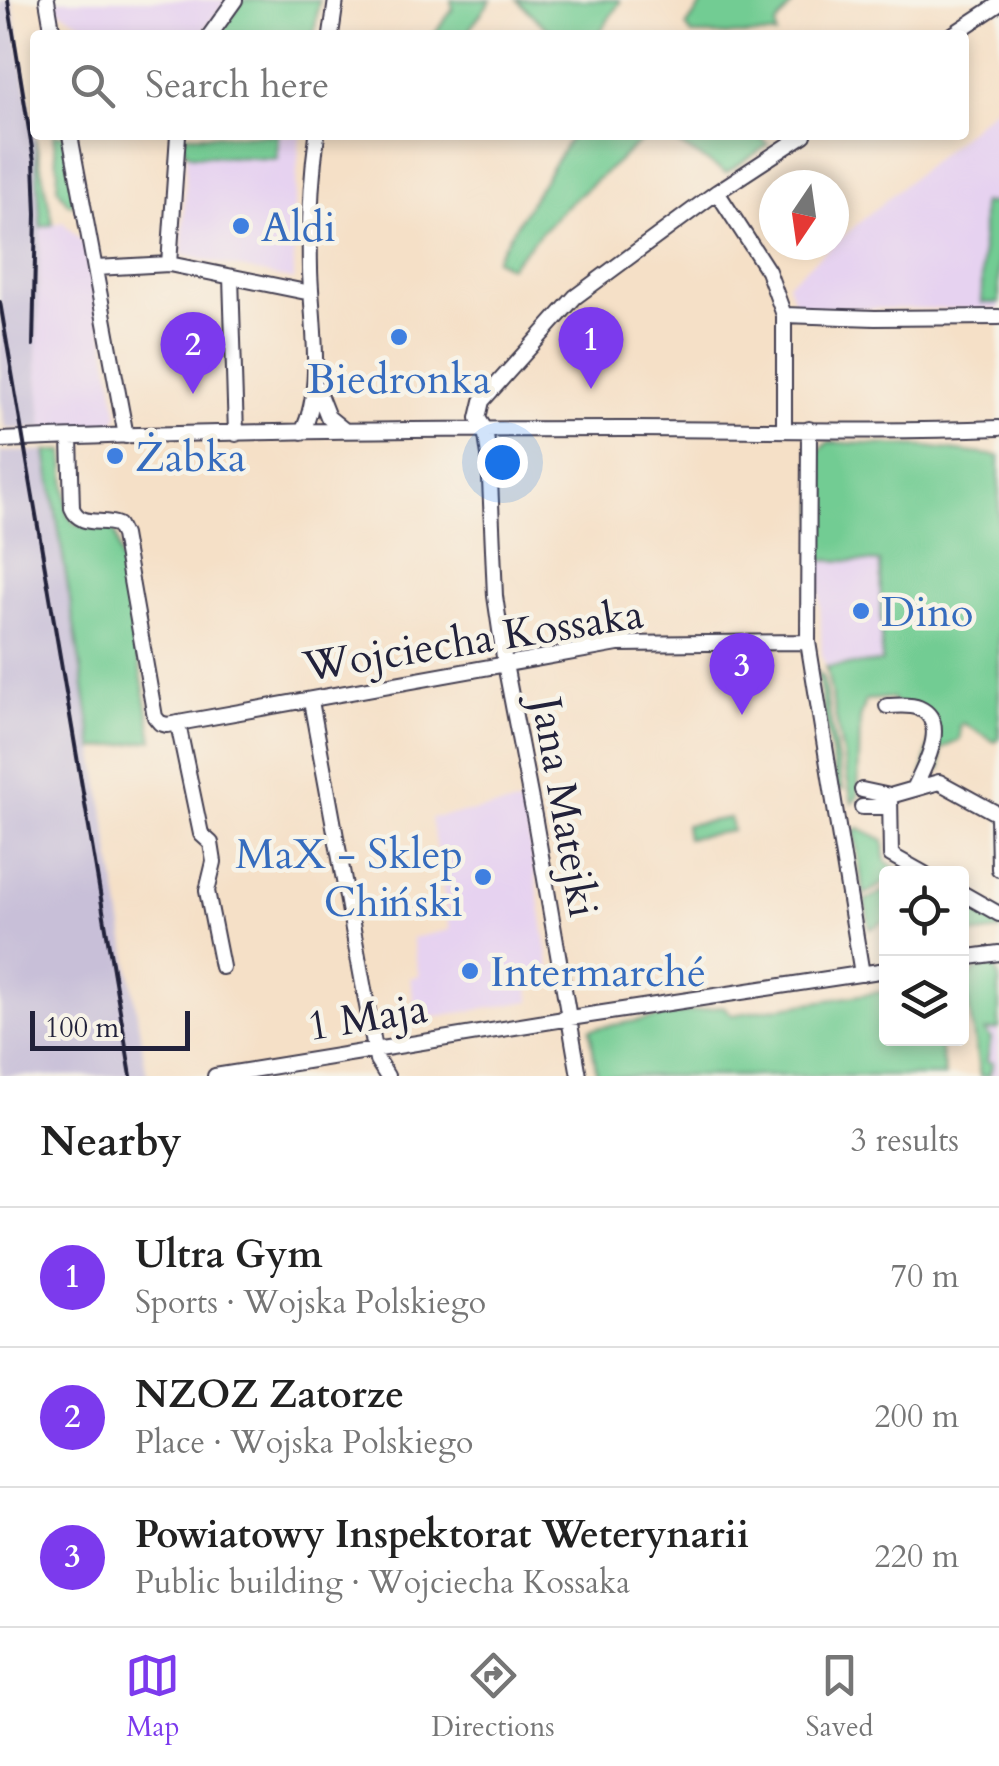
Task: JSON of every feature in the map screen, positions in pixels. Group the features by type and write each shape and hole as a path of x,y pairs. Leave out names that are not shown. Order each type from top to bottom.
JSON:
{"street":[{"path":"47,0 52,30"},
{"path":"214,30 236,0"},
{"path":"332,30 336,0"},
{"path":"960,30 999,4"},
{"path":"71,140 126,436"},
{"path":"170,264 178,140"},
{"path":"302,432 310,416 315,384 310,214 316,140"},
{"path":"784,428 784,315 768,271 717,192 796,140"},
{"name":"Jana Matejki","path":"579,1076 495,596 485,429 492,391 575,297 717,192"},
{"path":"96,268 170,264 311,293"},
{"path":"231,277 236,434"},
{"path":"784,315 999,317"},
{"path":"315,384 328,417 344,430"},
{"path":"0,440 344,430 999,428"},
{"path":"809,429 808,642 862,974"},
{"path":"923,431 999,438"},
{"name":"Wojciecha Kossaka","path":"70,438 72,508 75,515 88,521 118,525 123,535 156,716 167,725 618,644 808,642"},
{"path":"312,701 375,1050 387,1076"},
{"path":"887,706 916,707 928,714 932,722 933,748 914,789"},
{"path":"178,724 201,834 211,843 214,862 207,891 222,967"},
{"path":"862,807 939,782 998,815 999,869"},
{"path":"862,790 890,801"},
{"path":"890,801 891,855 911,866"},
{"path":"969,897 999,914"},
{"path":"969,957 999,952"},
{"name":"1 Maja","path":"215,1076 879,971"}],"shaded area":[{"path":"0,0 12,0 30,109 30,140 35,140 41,227 37,364 43,429 5,429 0,401"},
{"path":"55,0 227,0 205,30 95,30 57,9"},
{"path":"999,104 999,309 796,308 788,283 815,260 849,260 849,231 957,140 969,140 969,129"},
{"path":"279,140 300,140 293,218 294,280 182,255 187,154 277,159"},
{"path":"63,222 88,248 118,414 111,428 43,429 37,364 41,227"},
{"path":"46,451 147,1076 0,1076 0,452"},
{"path":"819,562 880,562 882,665 826,667 822,655"},
{"path":"524,803 550,970 544,971 545,979 528,982 531,1001 417,1020 410,978 419,976 412,938 450,930 431,818"},
{"path":"999,1029 999,1076 980,1076 973,1032"}],"green space":[{"path":"243,0 319,0 315,30 222,30"},
{"path":"451,0 491,0 469,30 437,30 453,9"},
{"path":"517,0 620,2 601,30 545,27"},
{"path":"705,0 796,0 776,30 686,27"},
{"path":"35,140 53,224 41,227"},
{"path":"54,140 66,140 76,202 73,205 68,204 57,187"},
{"path":"184,140 278,140 277,159 191,155 184,150"},
{"path":"569,140 642,140 563,209 509,267 495,259"},
{"path":"672,140 764,140 768,145 726,173"},
{"path":"982,203 999,203 999,303 982,303"},
{"path":"828,442 927,447 999,456 999,739 995,742 963,723 960,739 941,750 941,769 922,778 934,721 892,698 866,700 860,719 858,797 852,803 826,667 882,662 880,562 816,560 817,453"},
{"path":"46,451 64,451 67,513 75,524 111,527 116,535 153,740 94,749"},
{"path":"817,671 823,678 843,789 837,789"},
{"path":"730,818 732,831 687,838 685,825"},
{"path":"859,828 884,840 885,861 892,866 879,866 879,886 864,895 854,830"},
{"path":"879,894 879,924 870,929 865,901"},
{"path":"974,905 999,919 999,931 969,935 969,906"},
{"path":"995,964 999,981 999,1029 985,1031 991,1038 987,1061 993,1063 989,1076 980,1076 969,1008 969,976"},
{"path":"879,992 879,1046 940,1046 945,1076 597,1076 590,1029 723,1006 732,1015"}],"railway":[{"path":"8,0 30,136"},
{"path":"31,140 36,214 33,345"},
{"path":"0,302 131,1076"}],"place":[{"name":"Aldi","path":"241,226"},
{"name":"Biedronka","path":"399,337"},
{"name":"Ultra Gym","path":"591,389"},
{"name":"NZOZ Zatorze","path":"193,394"},
{"name":"Żabka","path":"115,456"},
{"name":"Dino","path":"861,611"},
{"name":"Powiatowy Inspektorat Weterynarii","path":"742,715"},
{"name":"MaX - Sklep Chiński","path":"483,877"},
{"name":"Intermarché","path":"470,971"}]}
